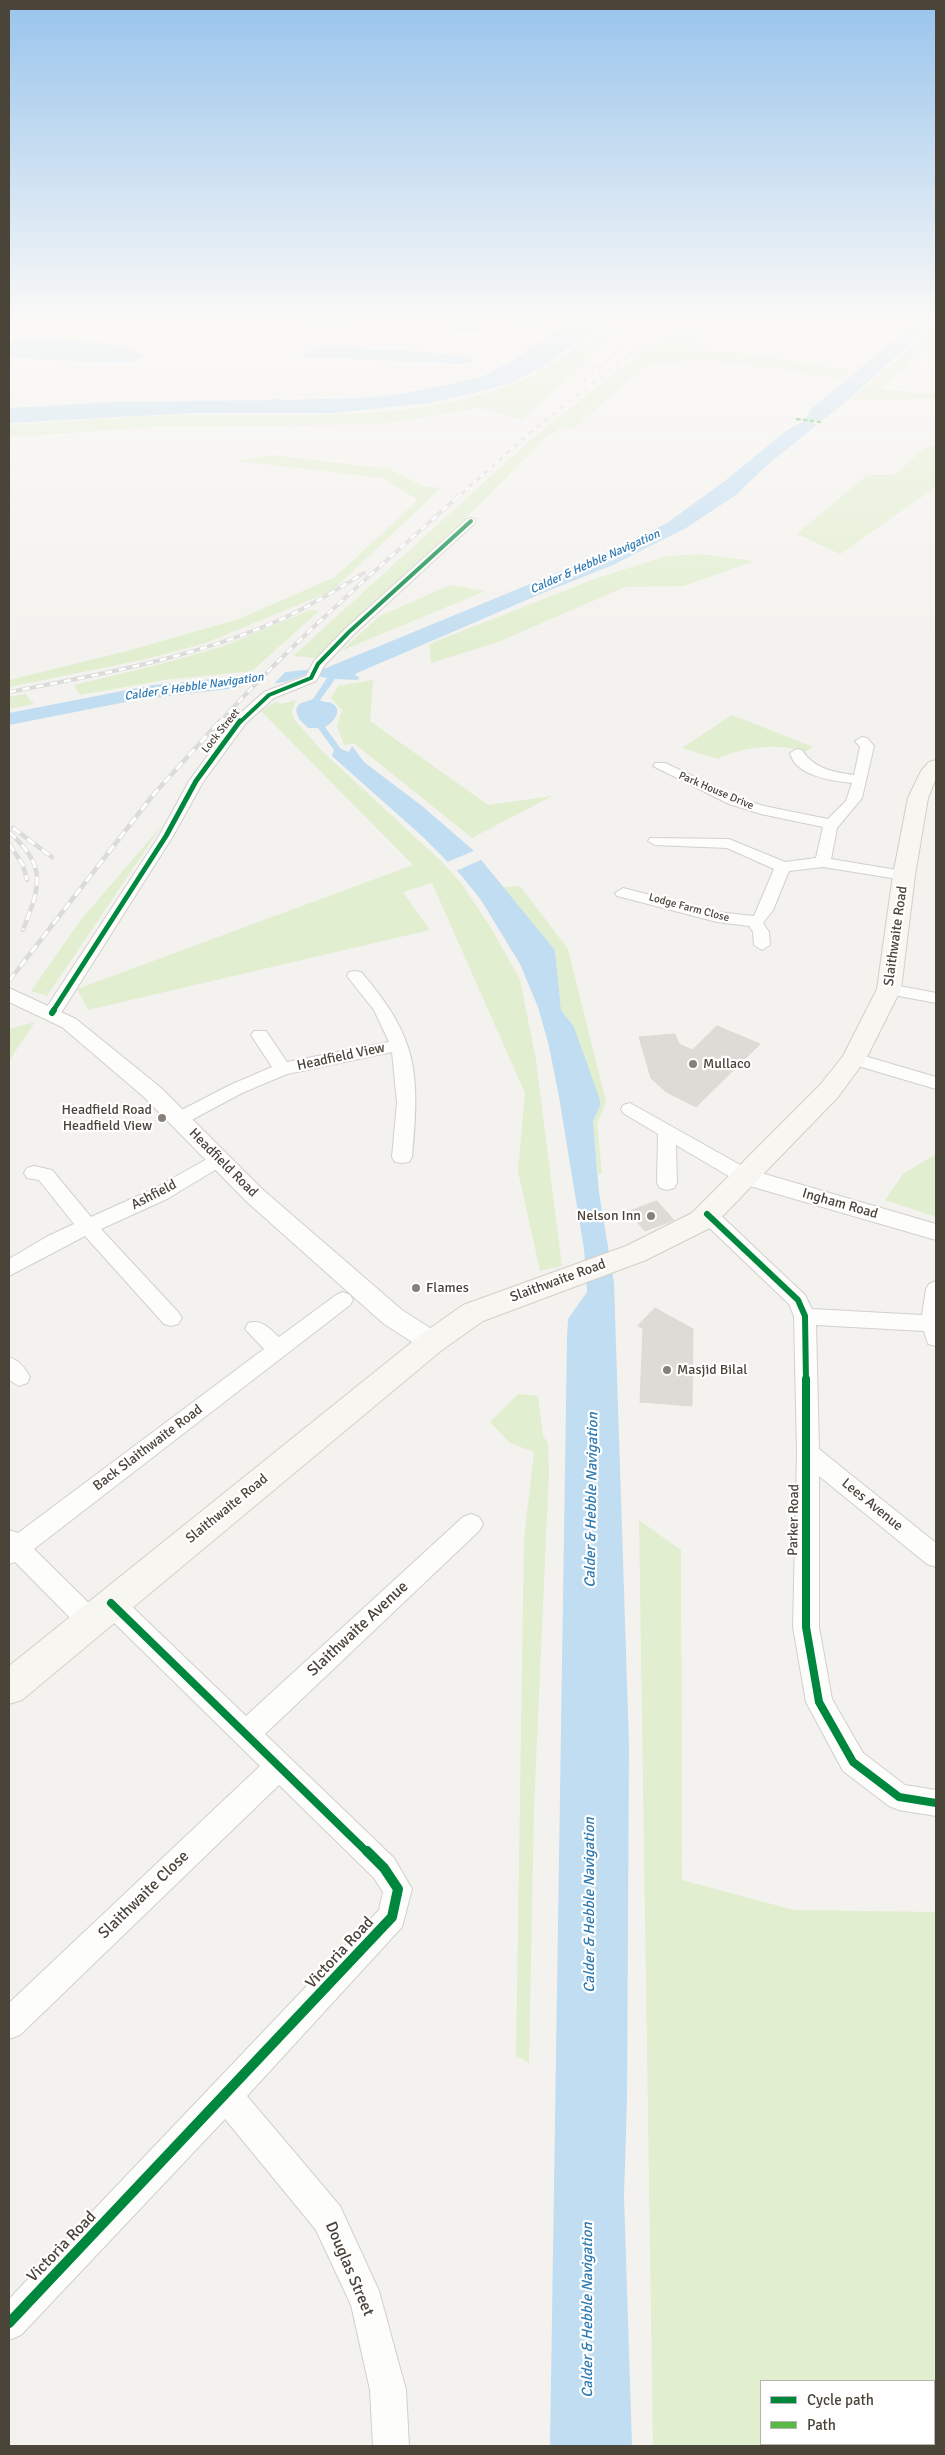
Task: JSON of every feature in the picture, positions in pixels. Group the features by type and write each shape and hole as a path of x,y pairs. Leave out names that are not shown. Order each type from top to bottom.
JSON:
{"main road":[{"name":"Slaithwaite Road","path":"9,1688 432,1342 473,1313 636,1253 702,1220 829,1091 854,1058 889,989 904,875 918,798 928,775 936,766"}],"street":[{"name":"Lock Street","path":"52,1013 166,836 196,781 241,720 269,695 311,678 318,664 349,632 471,521"},
{"path":"823,862 832,824 854,801 866,759 867,746 862,741"},
{"path":"797,753 798,758 814,771 859,780"},
{"name":"Park House Drive","path":"660,766 734,801 761,810 832,824"},
{"path":"655,841 729,844 783,867 823,862 904,875"},
{"path":"762,945 761,932 755,923 762,919 777,876 783,867"},
{"name":"Lodge Farm Close","path":"623,893 640,895 678,907 755,923"},
{"path":"356,976 386,1015 400,1045 407,1108 402,1157"},
{"path":"889,989 936,998"},
{"name":"Headfield Road","path":"18,998 52,1013 77,1029 152,1092 254,1195 393,1317 432,1342"},
{"name":"Headfield View","path":"260,1035 282,1069"},
{"name":"Headfield View","path":"179,1119 236,1089 282,1069 400,1045"},
{"path":"854,1058 936,1083"},
{"path":"630,1109 744,1176"},
{"path":"667,1131 668,1183"},
{"name":"Ashfield","path":"9,1269 55,1241 160,1194 218,1159"},
{"path":"34,1173 45,1175 171,1318"},
{"name":"Ingham Road","path":"744,1176 936,1232"},
{"name":"Parker Road","path":"707,1214 784,1285 798,1300 805,1316 808,1454 806,1627 819,1702 853,1762 899,1796 936,1803"},
{"path":"805,1316 868,1320 935,1331 933,1299 936,1289"},
{"name":"Back Slaithwaite Road","path":"11,1547 343,1300"},
{"path":"256,1329 278,1349"},
{"name":"Lees Avenue","path":"808,1454 936,1557"},
{"name":"Slaithwaite Avenue","path":"246,1734 470,1524"},
{"name":"Victoria Road","path":"9,2323 392,1917 398,1889 384,1868 246,1734 100,1612 11,1547"},
{"name":"Slaithwaite Close","path":"9,2024 280,1766"},
{"name":"Douglas Street","path":"226,2095 328,2218 367,2303 388,2390 391,2446"}],"green space":[{"path":"9,434 59,434 9,437"},
{"path":"552,434 464,520 315,658 293,656 536,435"},
{"path":"936,445 936,487 840,554 797,534 867,475 895,475 924,448"},
{"path":"273,455 388,469 424,486 441,488 332,591 203,644 146,659 9,687 9,680 123,652 239,619 335,577 418,500 383,478 237,461"},
{"path":"701,554 754,561 684,586 625,587 498,642 431,663 429,644 597,578 667,556"},
{"path":"450,585 485,591 341,651 380,616"},
{"path":"310,610 319,611 252,671 164,680 80,695 74,685 165,663 224,646"},
{"path":"373,680 370,721 488,805 552,796 472,838 355,744 344,745 337,726 342,710 331,698 338,686"},
{"path":"25,694 34,704 9,709 9,697"},
{"path":"296,700 292,712 294,719 322,751 442,862 461,883 493,931 520,980 536,1060 562,1266 540,1271 518,1171 525,1093 432,883 403,892 430,930 88,1010 77,989 413,865 261,711 277,701 280,704"},
{"path":"732,715 813,747 805,752 783,747 761,747 739,751 718,759 682,748"},
{"path":"163,824 47,996 31,991 80,921"},
{"path":"520,886 568,949 606,1102 597,1124 602,1173 598,1175 593,1121 600,1106 574,1027 561,1010 555,950 503,887"},
{"path":"35,1022 9,1061 9,1029"},
{"path":"936,1154 936,1217 885,1200 903,1174"},
{"path":"518,1394 538,1396 543,1436 548,1443 549,1471 534,1808 529,2063 516,2056 524,1539 534,1452 510,1443 490,1422"},
{"path":"639,1520 681,1550 682,1880 794,1910 936,1912 936,2446 653,2446"}],"water":[{"name":"Calder & Hebble Navigation","path":"783,434 806,434 766,466 736,495 686,528 615,564 357,673 355,675 360,678 357,680 335,679 320,700 331,703 337,709 334,720 325,727 341,749 349,752 352,746 364,762 422,806 473,850 555,950 561,1010 574,1027 600,1100 600,1106 593,1121 599,1193 614,1283 629,1745 627,2099 624,2196 632,2446 550,2446 567,1338 568,1319 587,1292 584,1249 559,1097 549,1046 538,1007 520,964 481,900 461,875 423,837 332,756 334,750 318,728 308,728 299,719 296,710 299,704 313,699 327,678 308,674 285,682 136,700 9,725 9,713 153,685 326,668 615,549 667,523 726,480"}],"pier":[{"path":"289,668 273,685 238,688 254,673"},
{"path":"476,850 483,859 454,872 445,863"}],"building":[{"name":"Mullaco","path":"717,1026 760,1044 696,1107 666,1092 651,1078 639,1037 675,1034 679,1044 692,1050"},
{"name":"Nelson Inn","path":"657,1201 674,1220 645,1231 628,1212"},
{"name":"Masjid Bilal","path":"655,1308 693,1329 692,1406 640,1402 643,1329 638,1326"}],"railway":[{"path":"458,497 529,434"},
{"path":"219,723 306,634 460,495"},
{"path":"9,692 149,663 184,654 251,632 325,597 364,573"},
{"path":"9,981 153,795 220,721"},
{"path":"13,828 52,857"},
{"path":"9,832 30,856 37,878 33,901 23,930"},
{"path":"9,844 23,865 27,880"}],"cycle path":[{"path":"52,1013 166,836 196,781 241,720 269,695 311,678 318,664 349,632 471,521"},
{"path":"707,1214 798,1300 805,1316 808,1453 806,1627 819,1702 853,1762 899,1797 936,1803"},
{"path":"9,2323 392,1917 398,1889 384,1868 111,1603"}],"place":[{"name":"Mullaco","path":"693,1064"},
{"name":"Headfield Road Headfield View","path":"162,1118"},
{"name":"Nelson Inn","path":"651,1216"},
{"name":"Flames","path":"416,1288"},
{"name":"Masjid Bilal","path":"667,1370"}]}
